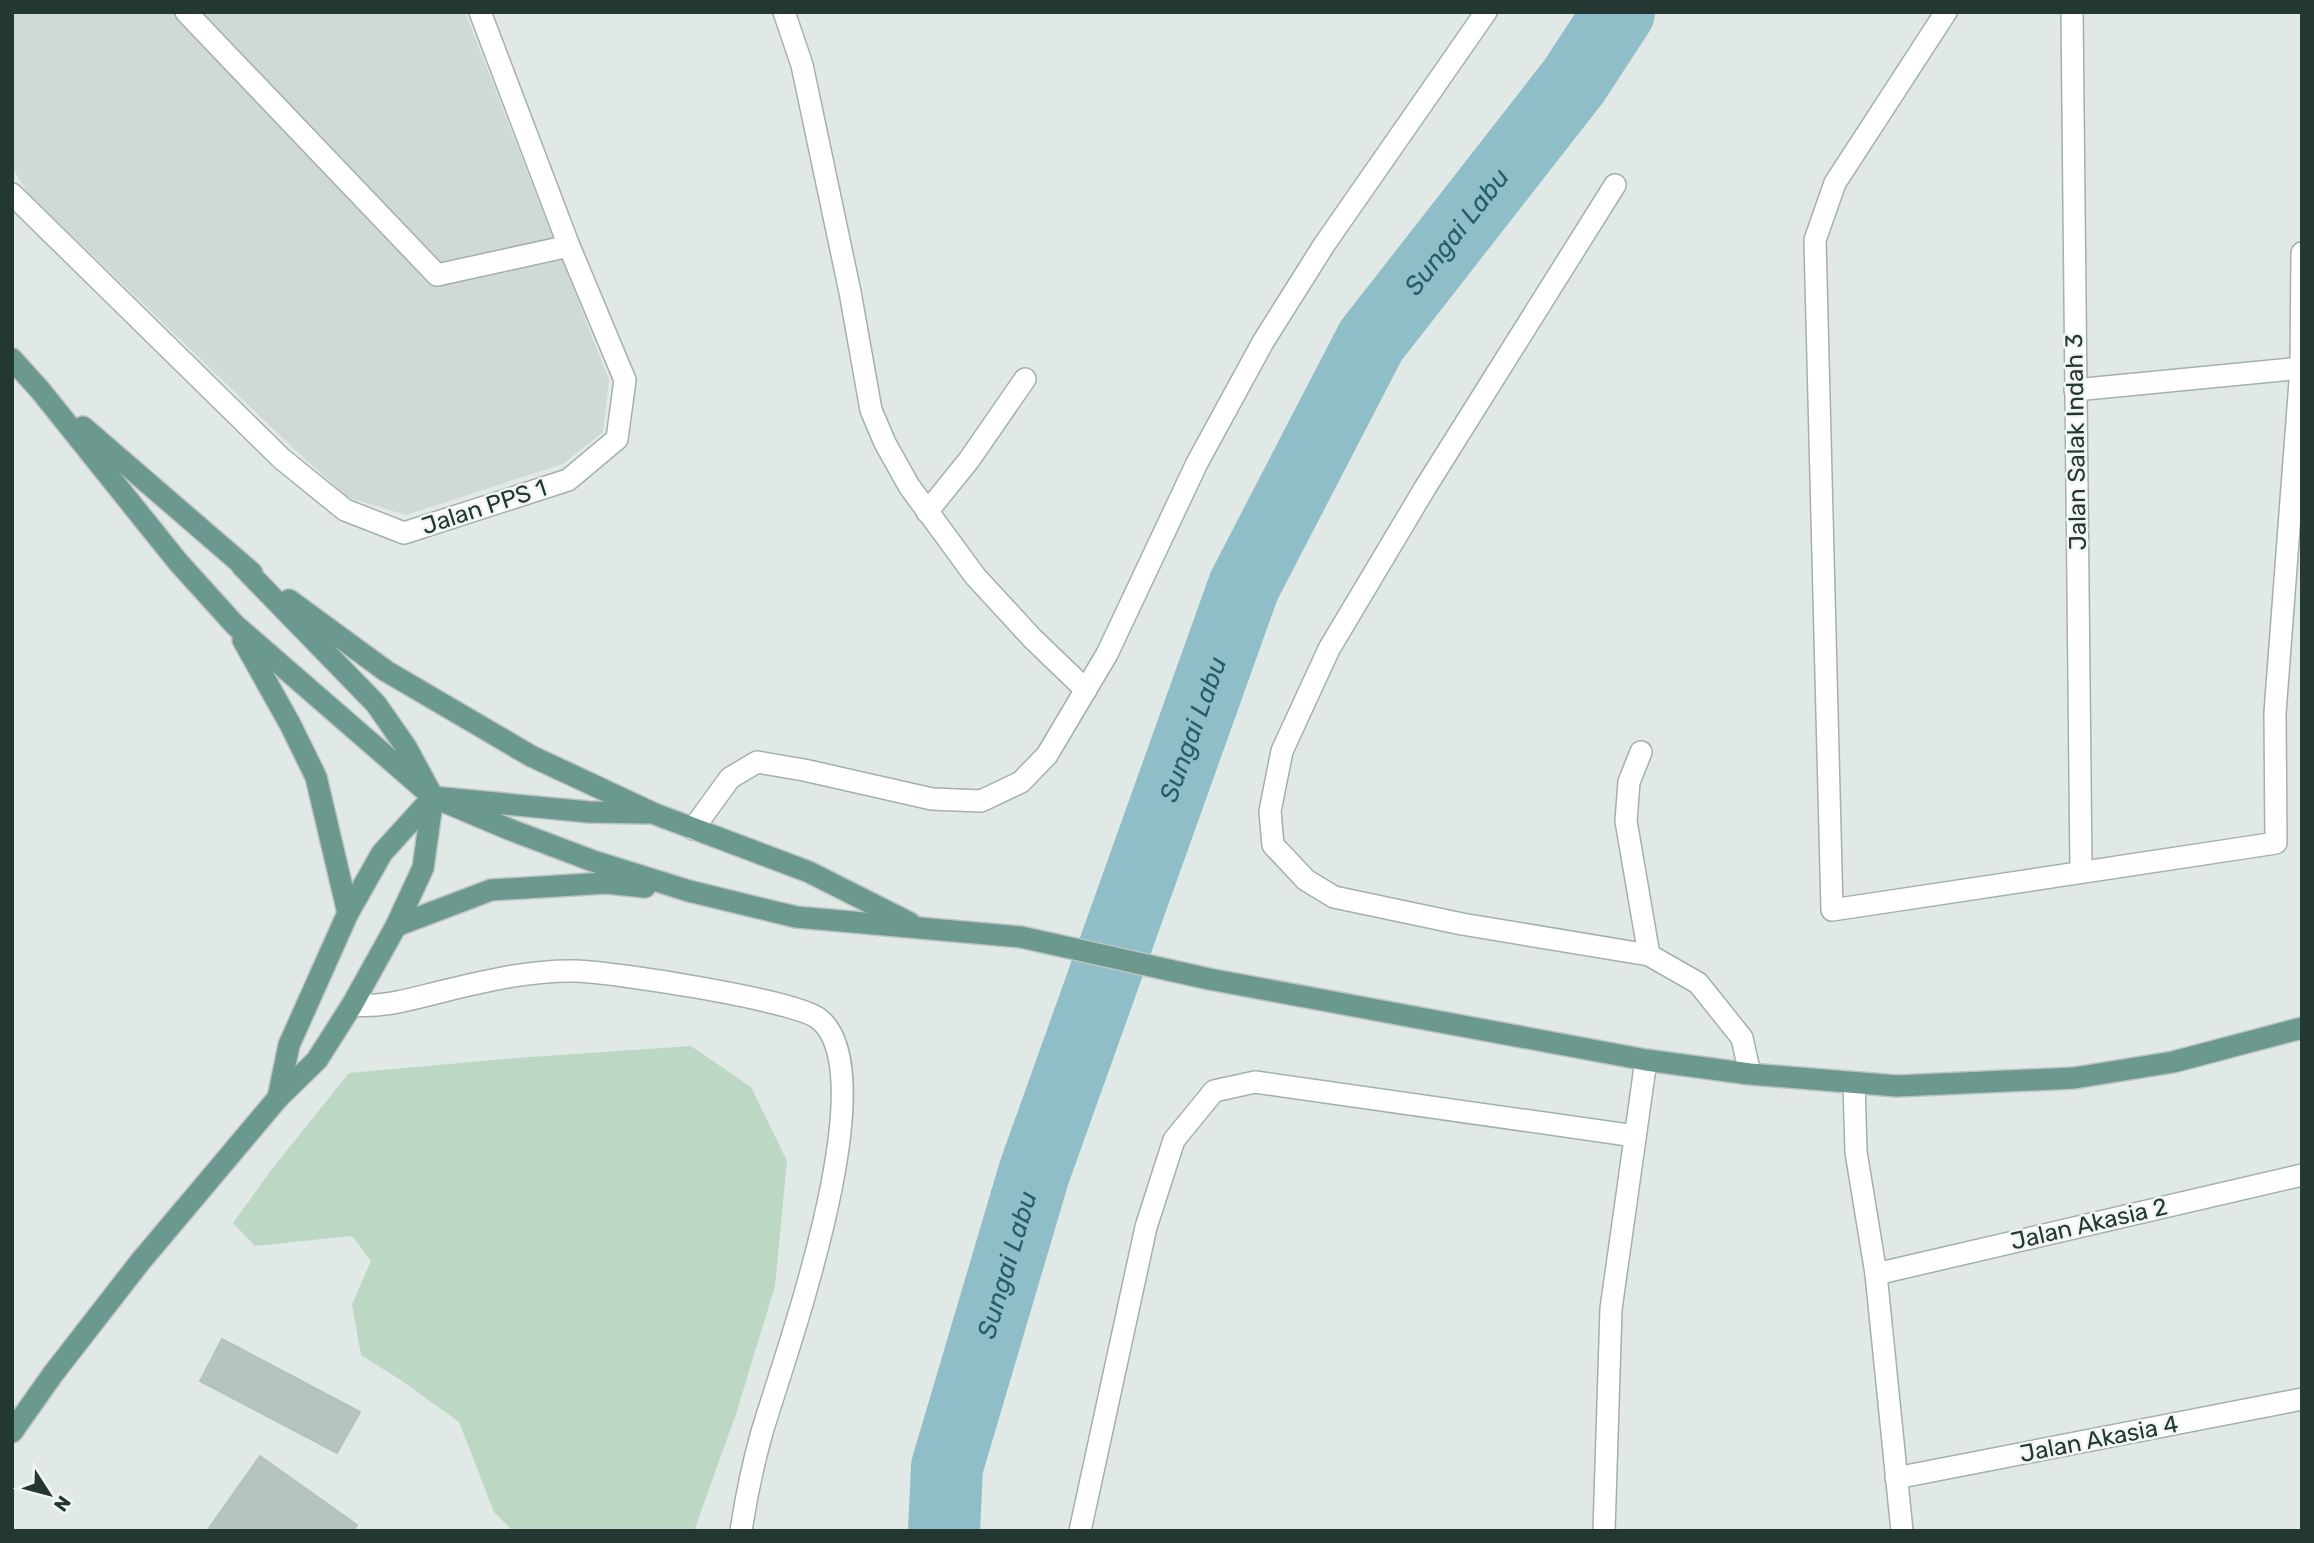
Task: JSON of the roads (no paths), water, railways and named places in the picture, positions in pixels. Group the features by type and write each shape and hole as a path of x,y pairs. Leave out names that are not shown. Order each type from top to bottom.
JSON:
{"main road":[{"path":"12,359 178,562 235,625 433,797 581,856 689,891 796,917 1021,937 1209,979 1646,1060 1750,1074 1854,1083 1898,1086 2074,1078 2173,1062 2302,1028"},
{"path":"12,1433 53,1374 140,1262 278,1098 317,1060 352,1005 396,926 423,868 433,797 406,747 376,704 242,566 40,390"},
{"path":"242,566 386,671 531,756 655,814 808,872 921,929"},
{"path":"235,625 316,777 348,913"},
{"path":"433,797 589,812 655,814"},
{"path":"278,1098 289,1045 348,913 382,853 433,797"},
{"path":"396,926 491,890 606,883 689,891"}],"street":[{"path":"186,12 437,275 569,246"},
{"name":"Jalan PPS 1","path":"12,194 282,459 345,510 404,533 568,480 617,439 625,380 569,246 480,12"},
{"path":"784,12 802,65 850,292 871,410 909,486 975,576 1032,638 1086,690"},
{"path":"693,829 730,778 757,762 932,799 981,801 1021,782 1030,773 1047,755 1107,654 1198,463 1264,342 1324,245 1486,12"},
{"path":"1946,12 1835,183 1815,240 1832,910 2276,843 2275,713 2302,368 2302,253"},
{"name":"Jalan Salak Indah 3","path":"2072,12 2081,872"},
{"path":"1615,185 1432,477 1329,649 1282,751 1270,811 1273,845 1306,880 1334,897 1462,925 1649,956 1698,983 1742,1038 1750,1074"},
{"path":"2075,390 2302,368"},
{"path":"927,512 969,460 1025,379"},
{"path":"1641,752 1629,782 1626,821 1649,956"},
{"path":"352,1005 372,1007 476,983 541,972 578,971 736,995 803,1010 820,1019 830,1032 836,1044 841,1069 844,1100 842,1129 802,1308 762,1435 741,1531"},
{"path":"1604,1531 1611,1309 1646,1060"},
{"path":"1080,1531 1146,1227 1174,1140 1214,1091 1255,1082 1635,1136"},
{"path":"1854,1083 1856,1152 1876,1274 1902,1531"},
{"name":"Jalan Akasia 2","path":"1876,1274 2302,1175"},
{"name":"Jalan Akasia 4","path":"1896,1478 2302,1399"}],"waterway":[{"name":"Sungai Labu","path":"944,1531 947,1467 1034,1173 1244,586 1371,341 1574,81 1619,12"}]}
